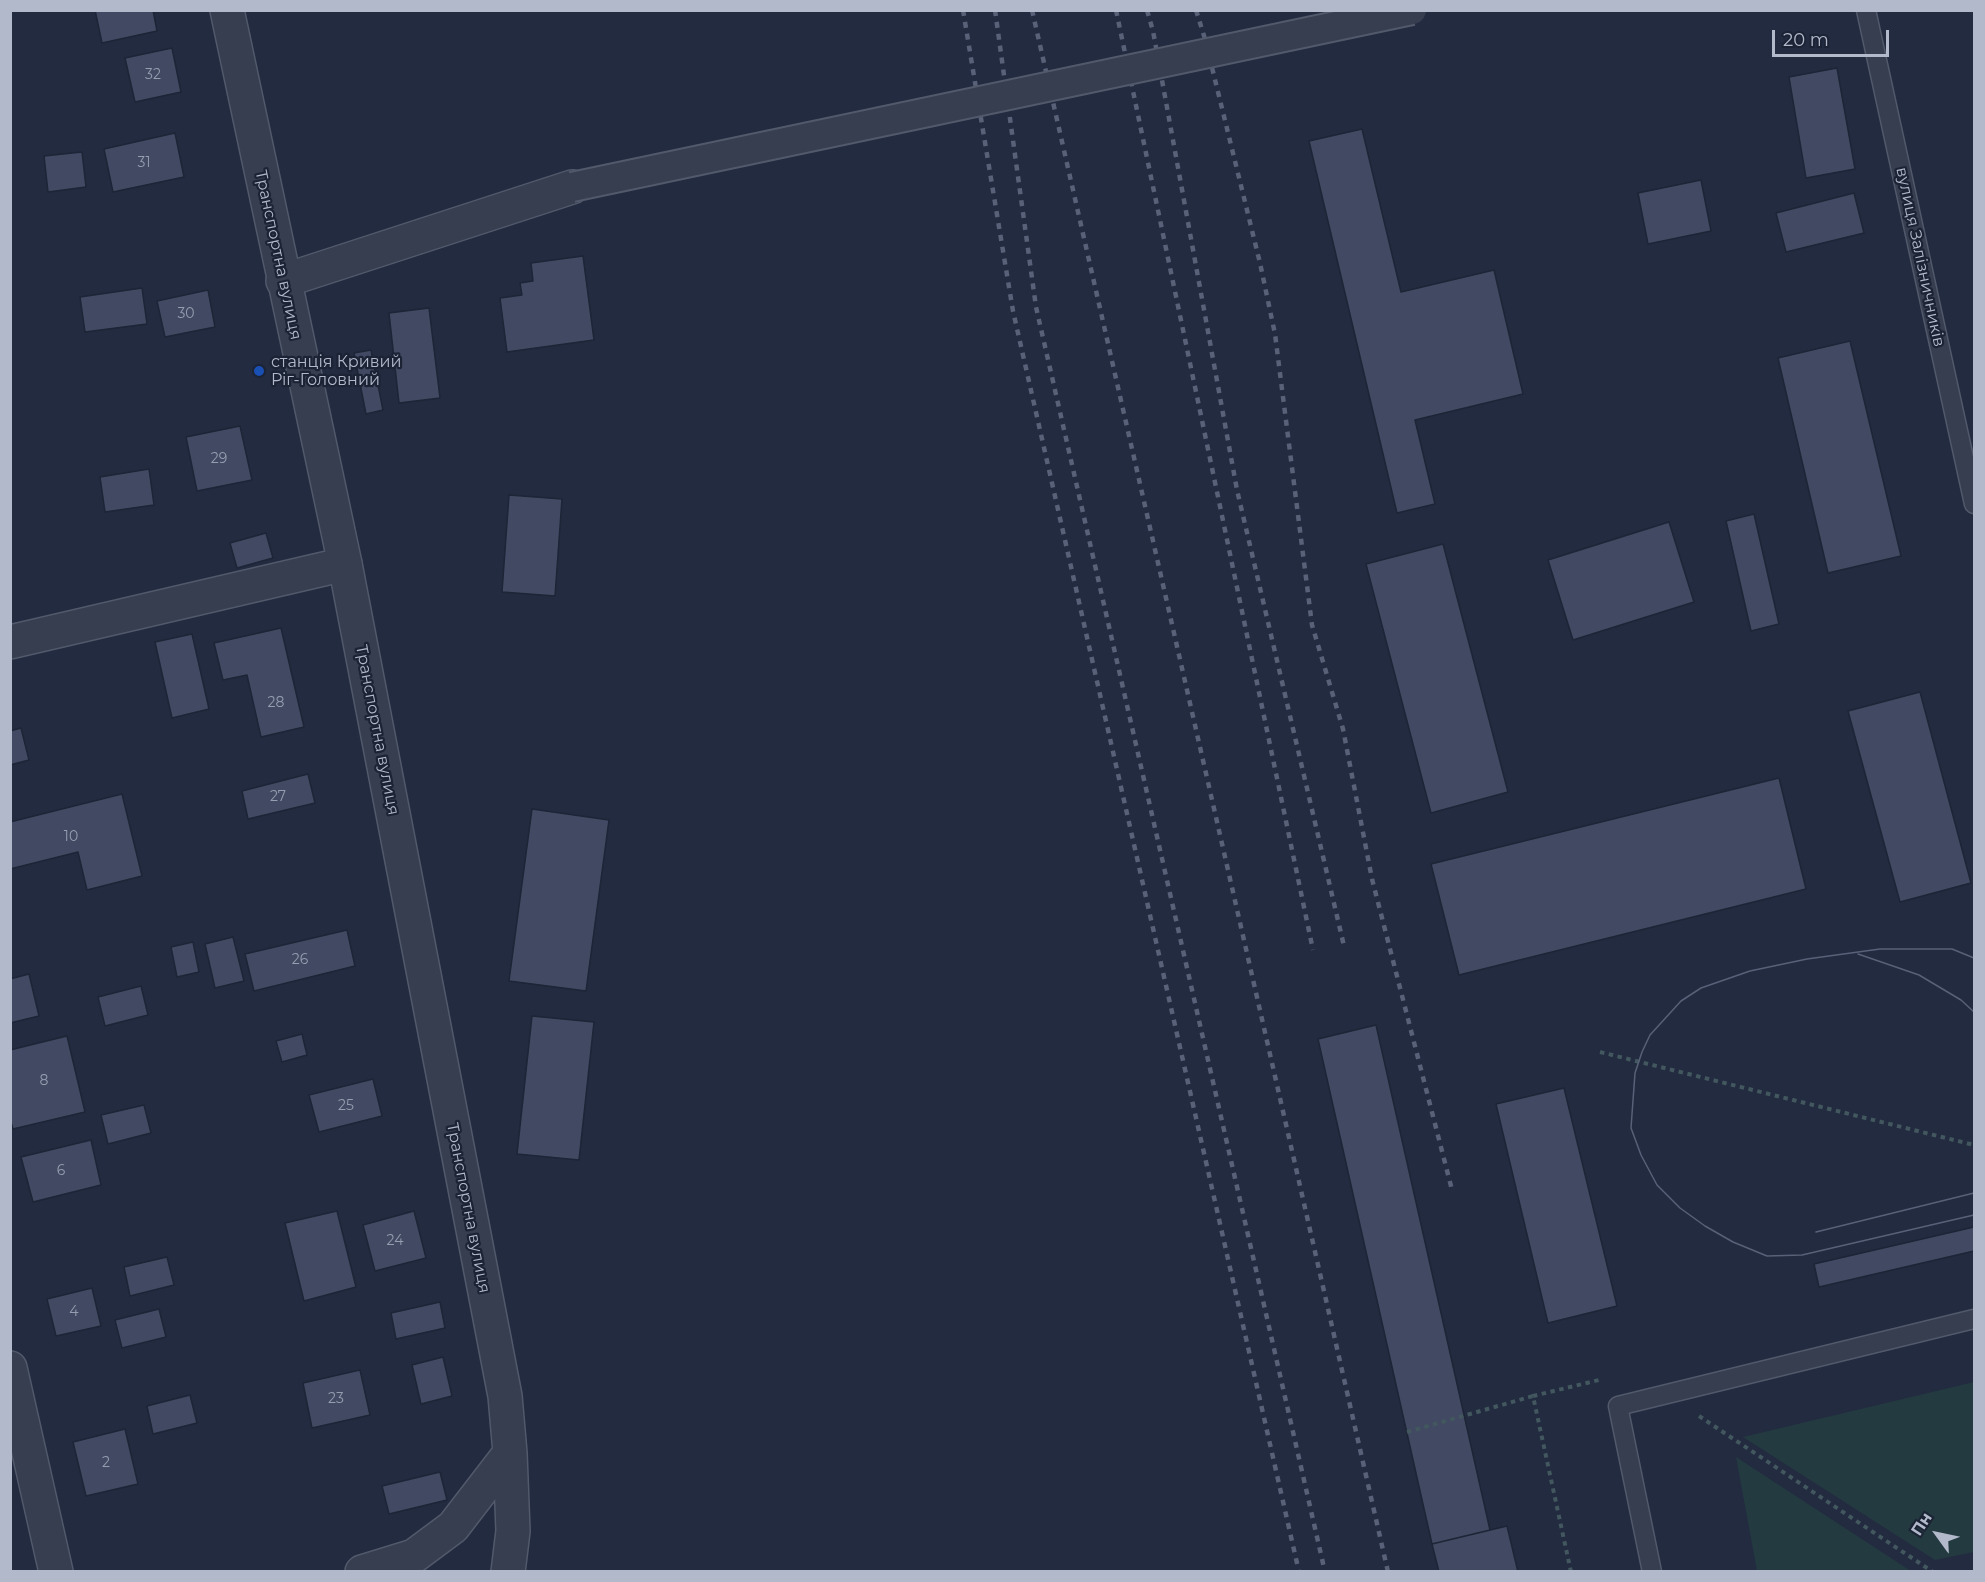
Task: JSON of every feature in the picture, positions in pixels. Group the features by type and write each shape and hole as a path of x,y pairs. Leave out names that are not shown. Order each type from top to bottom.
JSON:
{"street":[{"name":"Транспортна вулиця","path":"226,10 345,564 505,1396 513,1531 508,1572"},
{"path":"283,281 572,187 1412,10"},
{"path":"10,642 345,564"},
{"path":"10,1368 56,1572"},
{"path":"362,1572 414,1556 453,1527 510,1454"}],"lane":[{"name":"вулиця Залізничників","path":"1866,10 1974,504"},
{"path":"1652,1572 1618,1406 1974,1319"}],"path":[{"path":"1600,1052 1974,1145"},
{"path":"1667,1395 1933,1572"},
{"path":"1407,1432 1533,1396"}],"shaded area":[{"path":"1974,1382 1974,1552 1935,1560 1743,1437"},
{"path":"1736,1457 1911,1571 1757,1571"}],"building":[{"path":"95,10 153,10 157,31 102,43"},
{"path":"172,48 181,92 135,102 125,58"},
{"path":"1837,68 1855,169 1806,178 1789,77"},
{"path":"1362,129 1401,292 1494,270 1523,394 1415,420 1435,504 1397,513 1309,141"},
{"path":"175,133 184,177 113,192 104,149"},
{"path":"82,152 86,187 48,192 44,156"},
{"path":"1701,180 1711,231 1648,244 1638,193"},
{"path":"1854,193 1864,233 1786,252 1776,213"},
{"path":"583,256 594,340 507,352 500,298 522,295 520,283 533,281 531,263"},
{"path":"142,288 147,324 85,332 80,297"},
{"path":"208,290 215,327 165,337 157,301"},
{"path":"429,308 440,398 399,403 389,313"},
{"path":"1850,341 1901,556 1828,573 1778,358"},
{"path":"371,350 383,410 366,414 354,353"},
{"path":"240,426 252,480 197,491 186,437"},
{"path":"149,469 154,505 105,512 100,477"},
{"path":"509,495 562,499 555,596 502,592"},
{"path":"1754,514 1779,624 1751,631 1726,521"},
{"path":"1669,522 1694,602 1573,640 1548,560"},
{"path":"266,533 273,558 237,568 230,543"},
{"path":"1443,544 1508,792 1431,813 1366,564"},
{"path":"281,628 304,727 261,737 247,675 223,680 214,643"},
{"path":"192,634 209,709 172,718 155,642"},
{"path":"1920,692 1971,883 1900,902 1848,711"},
{"path":"21,728 29,760 10,765 10,731"},
{"path":"308,774 315,803 248,819 242,791"},
{"path":"1779,778 1806,889 1459,975 1431,864"},
{"path":"122,794 142,876 87,890 78,852 10,869 10,822"},
{"path":"532,809 609,820 586,991 509,981"},
{"path":"347,930 355,966 254,991 245,954"},
{"path":"233,937 244,981 215,988 205,944"},
{"path":"193,942 199,972 177,977 171,947"},
{"path":"29,974 39,1016 10,1023 10,979"},
{"path":"141,986 148,1015 105,1026 98,997"},
{"path":"532,1016 594,1022 579,1160 517,1154"},
{"path":"1376,1025 1490,1530 1432,1544 1318,1039"},
{"path":"302,1034 307,1055 282,1062 276,1041"},
{"path":"67,1036 85,1112 13,1129 10,1119 10,1050"},
{"path":"373,1079 382,1116 319,1132 309,1095"},
{"path":"1564,1088 1617,1306 1548,1323 1496,1104"},
{"path":"144,1105 151,1133 108,1144 101,1115"},
{"path":"91,1140 101,1185 33,1202 21,1157"},
{"path":"337,1211 356,1287 304,1301 285,1223"},
{"path":"414,1211 426,1258 375,1271 363,1225"},
{"path":"1974,1227 1974,1251 1819,1287 1814,1264"},
{"path":"167,1257 174,1285 130,1296 124,1267"},
{"path":"92,1288 101,1326 56,1336 47,1299"},
{"path":"440,1302 445,1328 396,1339 391,1313"},
{"path":"159,1309 166,1337 122,1348 115,1320"},
{"path":"443,1357 452,1396 421,1404 412,1365"},
{"path":"360,1370 370,1415 312,1428 303,1383"},
{"path":"190,1395 197,1423 153,1434 147,1406"},
{"path":"125,1429 138,1484 86,1496 73,1442"},
{"path":"440,1472 447,1500 389,1514 382,1486"},
{"path":"1507,1526 1518,1572 1439,1572 1432,1544"}],"tram line":[{"path":"1974,958 1952,949 1880,949 1807,959 1750,971 1701,988 1681,1001 1650,1035 1635,1073 1631,1128 1641,1155 1657,1185 1680,1208 1733,1242 1767,1256 1802,1255 1974,1215"},
{"path":"1858,954 1919,975 1961,1000 1974,1012"},
{"path":"1816,1232 1974,1193"}],"railway":[{"path":"963,10 1013,311 1299,1572"},
{"path":"995,10 1036,307 1325,1572"},
{"path":"1032,10 1388,1572"},
{"path":"1116,10 1313,950"},
{"path":"1147,10 1153,31 1237,490 1344,946"},
{"path":"1196,10 1260,263 1275,334 1312,625 1343,729 1372,879 1452,1190"}],"place":[{"name":"станція Кривий Ріг-Головний","path":"259,371"}]}
